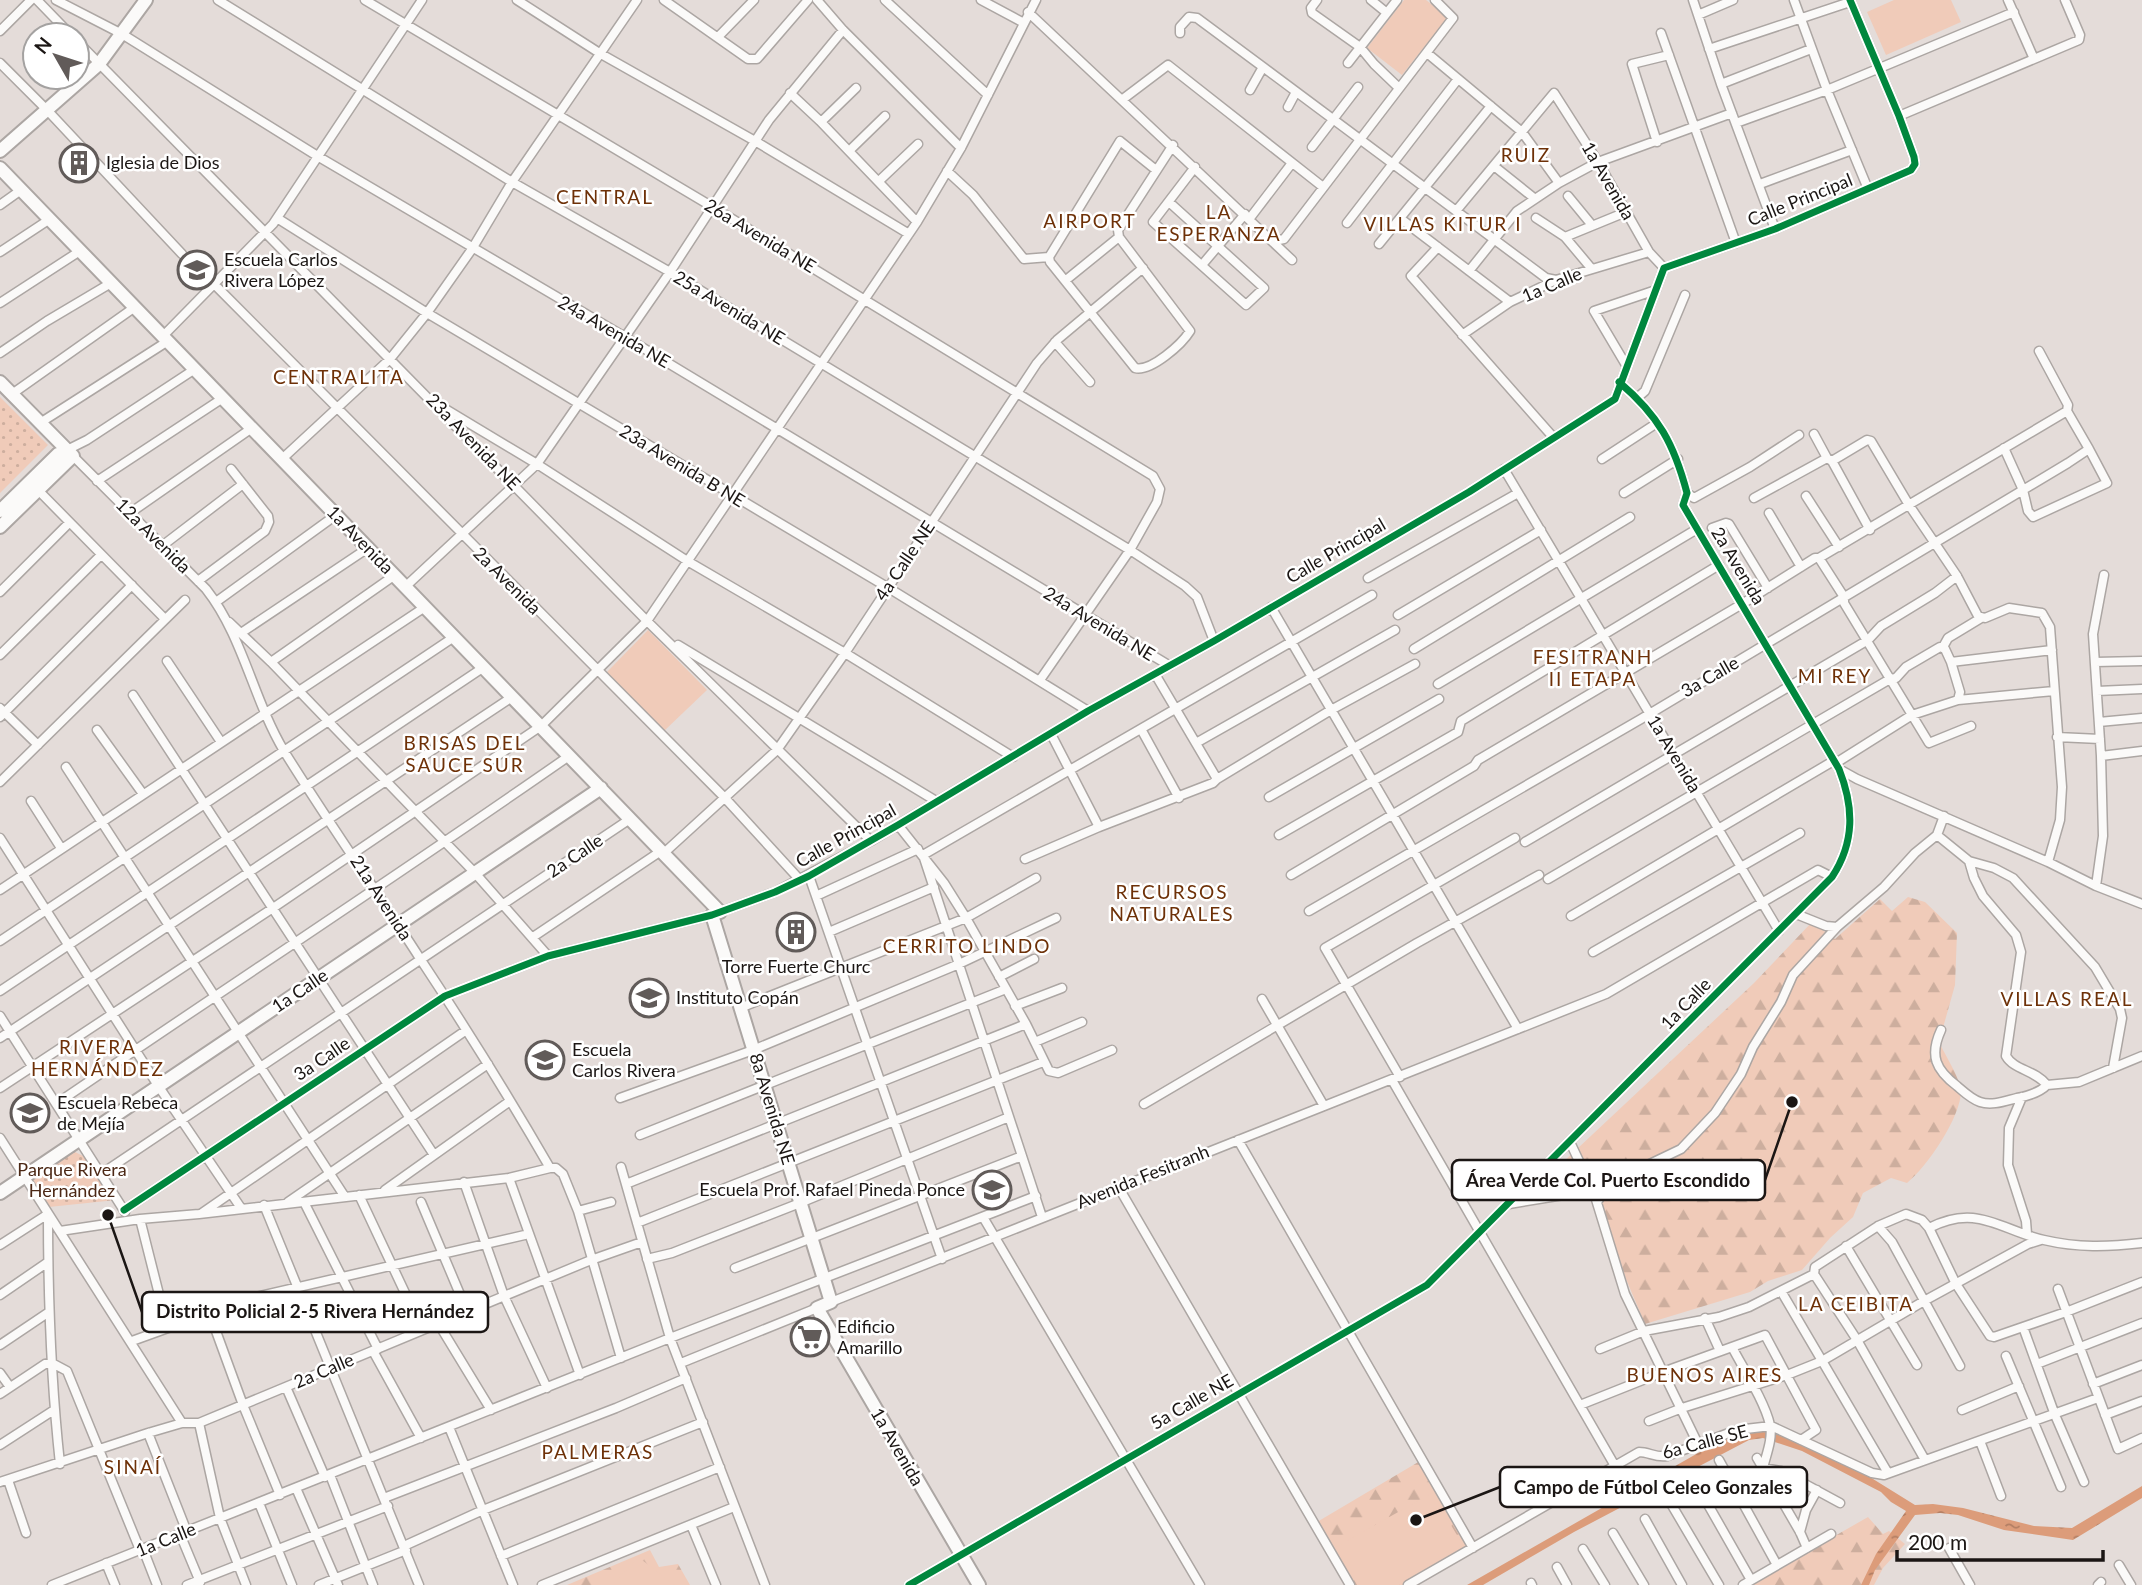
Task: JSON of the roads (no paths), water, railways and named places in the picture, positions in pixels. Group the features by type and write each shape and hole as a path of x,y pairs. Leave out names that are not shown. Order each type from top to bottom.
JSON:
{"street":[{"path":"0,31 31,0"},
{"path":"37,0 57,21"},
{"name":"24a Avenida NE","path":"56,0 122,34 319,157 625,337 1170,666"},
{"path":"0,151 99,64 145,0"},
{"name":"25a Avenida NE","path":"218,0 512,182 670,272 1185,586 1197,597 1214,641"},
{"name":"26a Avenida NE","path":"365,0 712,206 1153,476 1160,489 1157,502 1129,550"},
{"path":"40,423 165,339 213,283 264,233 319,157 422,0"},
{"path":"517,0 601,54 755,141 909,234"},
{"path":"282,459 390,359 427,313 636,0"},
{"path":"664,0 748,59 757,59 808,0"},
{"path":"718,37 754,0"},
{"path":"817,0 843,30 961,148"},
{"path":"885,0 988,95"},
{"path":"981,0 1024,23"},
{"path":"0,1088 273,908 541,726 647,621 917,222 961,148 1036,0"},
{"path":"1317,0 1311,8 1312,13 1360,47 1399,88"},
{"path":"1371,0 1387,13"},
{"path":"1348,63 1397,0"},
{"path":"1274,242 1284,239 1452,18 1435,0"},
{"path":"1693,0 1721,84 1776,229"},
{"path":"1698,15 1733,0"},
{"path":"1794,0 1826,90 1868,189"},
{"path":"2008,0 2034,59"},
{"path":"1709,49 1850,1 1899,116 2079,40 2080,35 2065,0"},
{"path":"1028,12 1292,260"},
{"path":"1736,123 1826,90 2014,12"},
{"path":"1180,33 1180,27 1189,18 1197,18 1494,239 1545,282"},
{"path":"405,587 537,464 670,272 755,141 790,93 843,30"},
{"path":"1661,33 1736,243"},
{"path":"1721,84 1811,49"},
{"path":"1427,53 1522,132 1559,183"},
{"path":"1657,142 1632,64 1669,55"},
{"name":"23a Avenida NE","path":"91,56 647,621 871,841"},
{"path":"0,63 182,254"},
{"path":"1123,99 1164,65 1168,65 1323,187"},
{"path":"1250,90 1263,67"},
{"path":"1347,223 1458,79"},
{"path":"1312,147 1358,87"},
{"path":"821,122 856,88"},
{"path":"1288,107 1296,92"},
{"path":"790,93 917,222"},
{"name":"1a Avenida","path":"1522,132 1554,93 1598,162 1649,252 1664,268"},
{"path":"1379,244 1491,106"},
{"path":"1469,271 1517,211 1534,198 1598,162 1732,113"},
{"path":"849,151 886,116"},
{"name":"Calle Principal","path":"548,956 716,913 775,892 809,876 1504,469 1615,399 1619,382 1664,268 1776,229 1911,170 1915,163 1914,157 1899,116"},
{"path":"1456,212 1522,132"},
{"path":"1156,170 1120,141 1049,257 1050,262 1135,368 1142,370 1150,367 1185,340 1190,331 1119,237 1118,230 1172,145"},
{"path":"879,181 918,144"},
{"path":"1760,184 1852,150"},
{"path":"1202,265 1292,163"},
{"path":"1494,166 1534,198"},
{"path":"1169,202 1264,288 1246,305 1153,222 1195,167"},
{"name":"1a Avenida","path":"0,168 601,788 716,913"},
{"path":"947,171 973,195 1024,259 1049,257"},
{"path":"0,205 21,190"},
{"path":"1568,196 1591,224"},
{"path":"1564,237 1626,212"},
{"name":"23a Avenida B NE","path":"277,218 427,313 887,587 1088,711"},
{"path":"1536,218 1564,237 1591,268"},
{"path":"0,253 50,219"},
{"path":"1401,219 1510,302"},
{"path":"1066,280 1119,237"},
{"path":"1438,247 1411,276 1553,437"},
{"path":"0,303 80,251"},
{"name":"1a Calle","path":"1462,335 1545,282 1649,252"},
{"name":"4a Calle NE","path":"662,852 776,750 845,653 1037,363 1055,342 1143,268"},
{"path":"0,353 111,283"},
{"name":"2a Avenida","path":"213,283 724,797 800,880"},
{"path":"1626,365 1594,311 1656,290"},
{"path":"1637,398 1645,391 1685,295"},
{"path":"12,394 135,307"},
{"path":"1055,342 1090,382"},
{"path":"2004,448 2028,511 2033,517 2107,483 2067,411 2068,405 2039,351"},
{"path":"0,527 38,490 70,453 195,369"},
{"name":"12a Avenida","path":"0,382 198,581 227,620"},
{"name":"2a Avenida","path":"1619,382 1637,398 1671,442 1687,494 1683,505 1836,764"},
{"path":"97,481 223,398"},
{"path":"433,401 689,562 845,653 1013,757"},
{"path":"1291,875 1815,558 1870,530 2067,411"},
{"path":"1602,459 1657,423"},
{"path":"130,513 252,428"},
{"path":"1814,434 1870,530"},
{"path":"1687,494 1694,498 1722,484 1799,435"},
{"path":"1754,498 1867,440 1871,441 1981,618"},
{"name":"3a Calle","path":"1309,911 1766,644 2089,449"},
{"path":"0,511 58,454 70,453"},
{"path":"1624,493 1678,459"},
{"path":"198,581 268,526 268,516 231,469"},
{"name":"1a Avenida","path":"1504,469 1779,931"},
{"path":"162,546 243,484"},
{"path":"38,490 165,620"},
{"path":"1368,578 1518,493"},
{"path":"1806,496 1839,547"},
{"path":"1769,513 1801,567"},
{"path":"216,602 336,515"},
{"path":"1414,649 1630,517"},
{"path":"0,592 69,523"},
{"path":"1712,528 1730,524 1768,588"},
{"path":"1437,684 1697,529"},
{"path":"1398,615 1541,530"},
{"path":"241,633 368,548"},
{"path":"1040,680 1129,550"},
{"path":"0,655 101,555"},
{"path":"1819,558 1890,680 1931,744 1970,726"},
{"path":"1279,835 1458,732 1461,722 1719,565"},
{"path":"2096,886 2103,836 2093,634 2105,575"},
{"path":"271,662 395,576"},
{"path":"1525,842 1868,640 1881,626 1935,593 1957,576"},
{"path":"38,745 2,712 132,585"},
{"path":"816,896 921,852 1070,771 1371,595"},
{"path":"0,782 185,600"},
{"path":"0,890 425,607"},
{"path":"1271,607 1518,1029"},
{"path":"1144,1104 1455,921 1544,877 1697,793 1813,723 1896,678 1906,667 1943,647 1948,638 2004,608 2042,613 2050,627 2062,798 2060,820 2048,862"},
{"path":"227,620 329,721 505,904 548,956"},
{"name":"21a Avenida","path":"227,620 264,716 284,750 445,996 550,1168 556,1168 563,1174 578,1211 621,1358"},
{"path":"1195,743 1395,630"},
{"path":"0,941 454,637"},
{"path":"668,639 936,801"},
{"path":"1943,647 1961,692 1958,699"},
{"path":"1951,662 2052,650"},
{"path":"2095,662 2142,660"},
{"path":"167,662 221,742"},
{"path":"1025,859 1213,783 1331,710 1415,664"},
{"path":"0,991 484,667"},
{"path":"1155,674 1217,779"},
{"path":"2097,691 2142,689"},
{"path":"1571,916 1836,764 1912,715 1958,699 2054,691"},
{"path":"133,695 434,1155"},
{"path":"0,1038 512,697"},
{"path":"1269,797 1438,699"},
{"path":"2099,722 2142,718"},
{"path":"1141,729 1179,798"},
{"path":"96,730 143,794"},
{"path":"1051,734 1099,827"},
{"path":"2057,737 2100,739"},
{"path":"2101,756 2142,751"},
{"path":"56,1104 445,843 569,756"},
{"path":"1836,764 1857,779 2142,904"},
{"name":"1a Calle","path":"1480,1233 1832,877 1841,863 1851,834 1848,792 1836,764"},
{"path":"66,767 286,1102 345,1197"},
{"name":"1a Calle","path":"0,1193 601,788"},
{"path":"31,802 61,848"},
{"path":"1596,1198 1610,1183 1681,1149 1715,1113 1741,1074 1793,975 1837,927 1884,887 1915,853 1937,835 1944,817"},
{"name":"2a Calle","path":"101,1174 630,819"},
{"path":"898,825 921,852 966,918 1026,1024 1049,1071 1053,1073 1075,1067 1112,1050"},
{"path":"1593,953 1800,833"},
{"path":"1937,835 1969,861 1994,868 2013,878 2095,967 2120,1009 2122,1018 2113,1068"},
{"path":"0,838 159,1087 241,1208"},
{"path":"1516,838 1325,948 1480,1233 1615,1466"},
{"path":"533,937 662,852"},
{"path":"921,852 1042,1217"},
{"path":"1969,861 1983,896 2016,935 2021,951 2006,1056 2009,1062 2033,1073 2047,1085"},
{"name":"Avenida Fesitranh","path":"681,1363 1606,994 1818,870 1832,877"},
{"path":"809,876 942,1259"},
{"path":"740,1007 966,918 1036,877"},
{"path":"829,932 934,887"},
{"name":"8a Avenida NE","path":"716,913 740,1007 831,1302"},
{"path":"1796,914 1826,926 1837,927"},
{"path":"621,1098 753,1050 959,964 1056,918"},
{"name":"3a Calle","path":"124,1210 445,996 548,956"},
{"path":"999,977 1034,959"},
{"path":"1016,1006 1062,988"},
{"path":"640,1135 1006,989"},
{"path":"1262,999 1324,1106"},
{"path":"0,1016 124,1210 136,1219 167,1326"},
{"path":"1035,1042 1082,1022"},
{"path":"626,1184 1026,1024"},
{"path":"1941,1030 1935,1051 1940,1072 1980,1102 1993,1104 2042,1090 2047,1085 2080,1082 2142,1056"},
{"path":"199,1214 465,1031"},
{"path":"637,1223 1043,1062"},
{"path":"286,1203 488,1064"},
{"path":"2022,1097 2009,1128 2008,1165 2026,1221 2027,1234"},
{"path":"382,1192 510,1101"},
{"path":"647,1259 672,1253 800,1203 1009,1117"},
{"path":"0,1138 182,1423"},
{"path":"1238,1140 1473,1548"},
{"path":"1570,1142 1596,1198 1618,1274 1698,1444"},
{"path":"735,1268 1022,1156"},
{"path":"621,1167 670,1338 765,1585"},
{"path":"60,1231 136,1219 509,1178 550,1168"},
{"path":"509,1178 580,1375"},
{"path":"464,1182 504,1297 547,1388"},
{"path":"1119,1188 1350,1585"},
{"path":"1509,1204 1588,1191 1596,1198"},
{"path":"359,1195 422,1329"},
{"name":"1a Calle","path":"52,1585 69,1582 141,1549 1035,1196"},
{"path":"304,1202 421,1438"},
{"path":"421,1202 467,1311"},
{"path":"578,1211 611,1202"},
{"path":"264,1205 419,1585"},
{"path":"0,1245 48,1214"},
{"path":"48,1214 49,1312 60,1464"},
{"path":"1925,1460 1857,1340 1814,1274 1815,1267 1878,1226 1906,1214 1922,1220 1929,1228 1956,1284 1990,1336 1994,1337 2142,1282"},
{"path":"1929,1228 1975,1216 2041,1240 2094,1248 2142,1243"},
{"path":"983,1217 1200,1585"},
{"path":"1878,1226 1892,1242 1960,1366"},
{"name":"5a Calle NE","path":"909,1585 1427,1285 1480,1233"},
{"path":"132,1341 209,1312 297,1286 529,1234"},
{"path":"1648,1421 1787,1375 1822,1360 1923,1301 2028,1244 2041,1240"},
{"name":"2a Calle","path":"4,1481 148,1433 182,1423 199,1423 544,1279 642,1242"},
{"path":"1846,1246 1917,1365"},
{"path":"0,1294 48,1262"},
{"path":"1601,1349 1644,1331 1719,1317 1749,1307 1814,1274"},
{"path":"2058,1289 2119,1449 2142,1438"},
{"path":"1781,1291 1888,1473 2098,1398"},
{"name":"1a Avenida","path":"817,1308 979,1585"},
{"path":"0,1345 49,1312"},
{"path":"209,1312 280,1495"},
{"path":"1705,1318 1720,1351"},
{"path":"2037,1364 2142,1322"},
{"path":"438,1323 491,1410"},
{"path":"2023,1327 2055,1415 2084,1482"},
{"path":"1580,1405 1765,1335 1816,1430 1801,1440"},
{"path":"1732,1347 1753,1386 1770,1428 1763,1468"},
{"path":"2006,1356 2061,1487"},
{"path":"0,1394 45,1364 52,1363 67,1371 157,1585"},
{"path":"2093,1384 2142,1365"},
{"path":"0,1373 10,1387"},
{"path":"187,1585 200,1583 348,1521 466,1467 686,1378"},
{"path":"1962,1410 2019,1386"},
{"path":"286,1387 348,1521 373,1585"},
{"path":"2105,1415 2142,1401"},
{"path":"0,1445 54,1410"},
{"path":"319,1585 336,1582 483,1510 703,1422"},
{"path":"199,1423 220,1518 246,1585"},
{"path":"449,1427 513,1585"},
{"name":"6a Calle SE","path":"1408,1585 1639,1452 1667,1457 1737,1430 1770,1428 1872,1473 1888,1473"},
{"path":"148,1433 200,1583"},
{"path":"1980,1441 2001,1496"},
{"path":"1757,1458 1807,1548"},
{"path":"1719,1460 1777,1565"},
{"path":"501,1556 720,1468"},
{"path":"1763,1468 1781,1471 1840,1503"},
{"path":"4,1481 26,1533"},
{"path":"1698,1487 1747,1582 1831,1534"},
{"path":"296,1488 336,1582"},
{"path":"1800,1532 1806,1510 1817,1490"},
{"path":"1670,1502 1719,1585"},
{"path":"259,1503 292,1585"},
{"path":"542,1585 734,1507"},
{"path":"1645,1519 1682,1585"},
{"path":"691,1525 716,1585"},
{"path":"1613,1533 1644,1585"},
{"path":"1949,1548 1970,1585"},
{"path":"1583,1549 1605,1585"},
{"path":"106,1563 115,1585"},
{"path":"2119,1565 2131,1585"},
{"path":"1556,1567 1567,1585"}],"water":[{"path":"1765,1430 1774,1431 1865,1474 1915,1505 1933,1504 1963,1508 2034,1526 2072,1528 2142,1486 2142,1498 2073,1540 2004,1530 1958,1515 1915,1515 1875,1570 1869,1585 1861,1585 1876,1554 1906,1511 1881,1492 1802,1451 1763,1438 1749,1440 1574,1532 1483,1585 1467,1585 1698,1453 1728,1439"}],"place":[{"name":"Iglesia de Dios","path":"79,163"},
{"name":"Escuela Carlos Rivera López","path":"197,270"},
{"name":"Torre Fuerte Churc","path":"796,932"},
{"name":"Instituto Copán","path":"649,998"},
{"name":"Escuela Carlos Rivera","path":"545,1060"},
{"name":"Área Verde Col. Puerto Escondido","path":"1792,1102"},
{"name":"Escuela Rebeca de Mejía","path":"30,1113"},
{"name":"Escuela Prof. Rafael Pineda Ponce","path":"992,1190"},
{"name":"Distrito Policial 2-5 Rivera Hernández","path":"108,1215"},
{"name":"Edificio Amarillo","path":"810,1337"},
{"name":"Campo de Fútbol Celeo Gonzales","path":"1416,1520"}],"district":[{"name":"RUIZ","path":"1526,155"},
{"name":"CENTRAL","path":"605,197"},
{"name":"AIRPORT","path":"1090,221"},
{"name":"LA ESPERANZA","path":"1219,223"},
{"name":"VILLAS KITUR I","path":"1443,224"},
{"name":"CENTRALITA","path":"339,377"},
{"name":"FESITRANH II ETAPA","path":"1593,668"},
{"name":"MI REY","path":"1835,676"},
{"name":"BRISAS DEL SAUCE SUR","path":"465,754"},
{"name":"RECURSOS NATURALES","path":"1172,903"},
{"name":"CERRITO LINDO","path":"967,946"},
{"name":"VILLAS REAL","path":"2067,999"},
{"name":"RIVERA HERNÁNDEZ","path":"98,1058"},
{"name":"LA CEIBITA","path":"1856,1304"},
{"name":"BUENOS AIRES","path":"1705,1375"},
{"name":"PALMERAS","path":"598,1452"},
{"name":"SINAÍ","path":"133,1467"}],"park label":[{"name":"Parque Rivera Hernández","path":"72,1180"}]}
